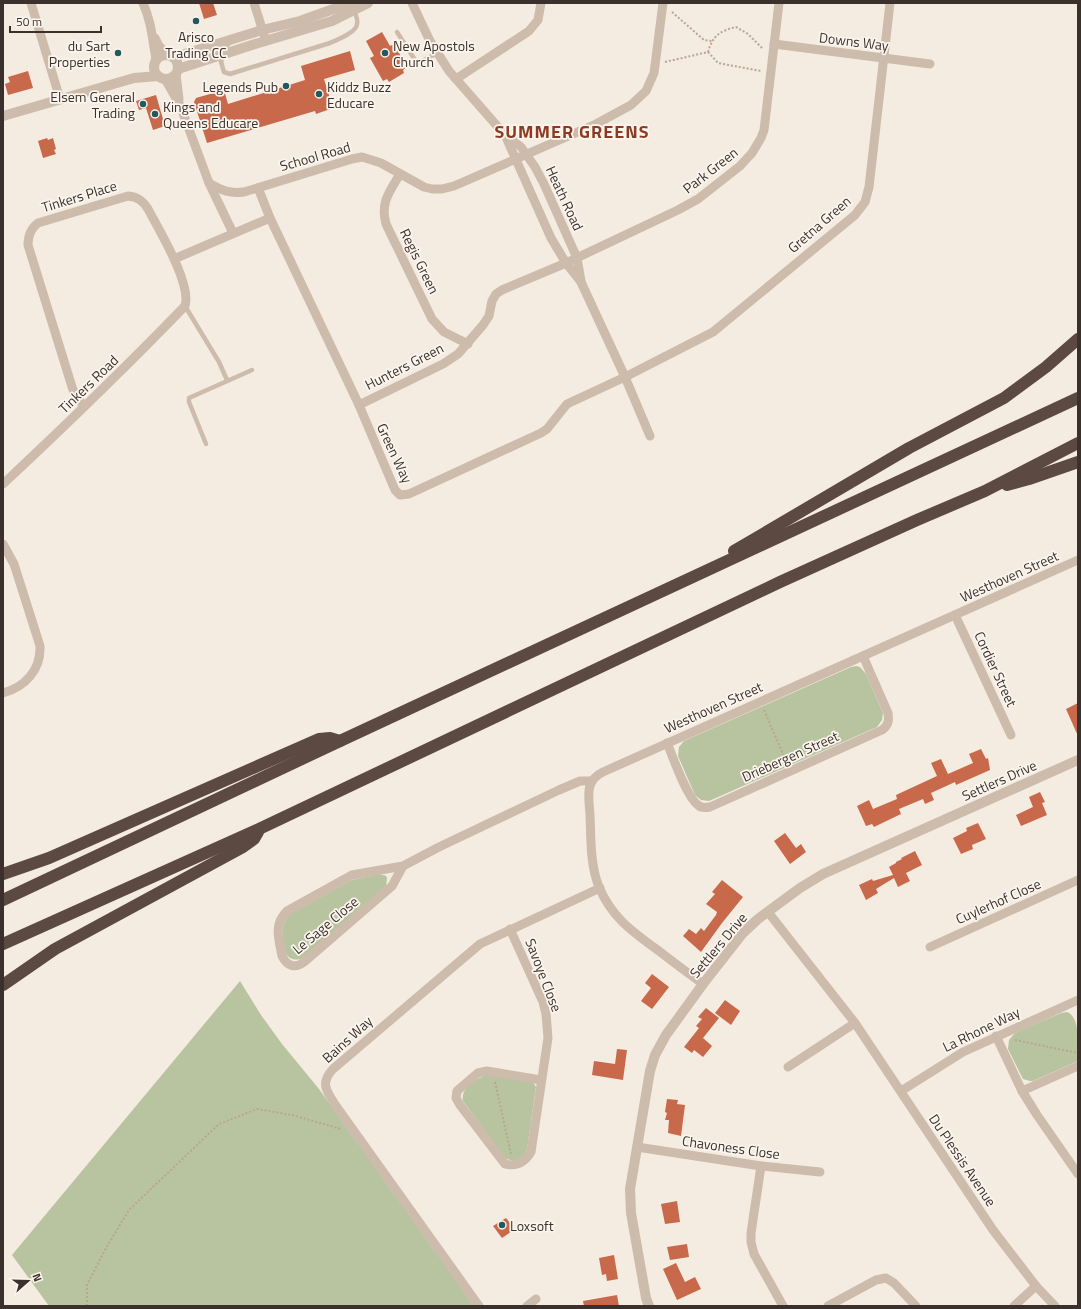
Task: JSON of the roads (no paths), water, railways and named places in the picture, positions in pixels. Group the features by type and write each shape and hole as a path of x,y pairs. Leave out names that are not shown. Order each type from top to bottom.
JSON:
{"highway":[{"path":"671,588 909,448 1004,398 1046,367 1078,339"},
{"path":"3,900 340,741 1078,398"},
{"path":"3,944 259,829 780,582 985,491 1078,443"},
{"path":"985,491 1029,479 1078,462"},
{"path":"3,874 49,858 319,739 330,738 340,741"},
{"path":"3,985 55,949 243,847 254,839 259,829"}],"street":[{"path":"31,3 60,99"},
{"path":"143,3 149,18 153,35 155,62 154,69 162,77 180,105 209,183 233,233"},
{"path":"254,3 266,41"},
{"path":"134,78 162,55 171,56 262,30 368,3"},
{"name":"Heath Road","path":"404,3 419,20"},
{"name":"Heath Road","path":"412,3 419,20 437,53 449,71 505,135 521,147 527,154 544,184 577,258 581,282"},
{"path":"456,79 529,31 538,20 541,3"},
{"name":"Park Green","path":"566,263 692,203 740,166 752,153 764,130 779,3"},
{"name":"Gretna Green","path":"625,377 713,332 855,215 865,202 869,187 890,3"},
{"name":"School Road","path":"209,183 224,191 234,193 258,188 362,157 381,163 424,187 442,189 454,186 596,124 631,105 646,91 654,73 663,5"},
{"path":"3,116 134,78 173,77 177,72 224,54 332,21 352,6"},
{"path":"153,35 159,46 178,64 177,72 180,105"},
{"name":"Downs Way","path":"774,44 930,64"},
{"name":"Heath Road","path":"505,135 551,238 566,263 581,282 625,377 650,436"},
{"name":"Regis Green","path":"400,174 384,203 386,224 432,318 444,332 468,344"},
{"name":"Green Way","path":"258,188 270,218 359,405 395,490 400,495 409,494 541,433 550,426 567,404 625,377"},
{"name":"Tinkers Place","path":"84,407 73,390 28,245 28,239 32,227 128,196 136,197 145,204 174,259 186,292 186,303"},
{"path":"174,259 270,218"},
{"name":"Hunters Green","path":"359,405 443,364 458,354 468,344 489,316 492,301 496,294 502,290 566,263"},
{"name":"Tinkers Road","path":"3,484 144,349 186,303"},
{"path":"3,544 14,564 40,646 37,662 32,674 23,684 14,690 3,693"},
{"name":"Westhoven Street","path":"592,781 598,774 1078,560"},
{"name":"Cordier Street","path":"955,615 1011,736"},
{"name":"Driebergen Street","path":"667,743 689,795 696,804 702,807 710,807 887,727 889,722 888,713 863,656"},
{"name":"Settlers Drive","path":"649,1306 646,1298 630,1206 630,1189 648,1078 655,1055 666,1035 703,984 747,929 808,883 823,874 1078,760"},
{"name":"Le Sage Close","path":"403,866 392,886 301,965 294,966 286,963 282,956 278,930 279,922 287,911 352,875 403,866 438,847 559,790 580,781 592,781"},
{"path":"592,781 589,792 591,845 594,868 600,888 612,911 627,928 703,984"},
{"name":"Cuylerhof Close","path":"930,947 1078,880"},
{"name":"Bains Way","path":"479,1306 329,1095 325,1087 325,1081 329,1074 472,949 488,939 600,888"},
{"name":"Du Plessis Avenue","path":"768,912 855,1023 993,1230 1036,1286 1055,1306"},
{"name":"Savoye Close","path":"510,929 543,1002 546,1014 548,1038 531,1152 524,1161 514,1165 506,1164 502,1161 460,1105 456,1098 458,1089 478,1073 487,1071 541,1080"},
{"path":"1076,1001 1078,1010"},
{"name":"La Rhone Way","path":"901,1091 963,1052 1076,1001"},
{"path":"788,1067 855,1023"},
{"path":"996,1036 1022,1091 1078,1174"},
{"path":"1022,1091 1078,1066"},
{"name":"Chavoness Close","path":"637,1147 761,1166 820,1172"},
{"path":"761,1166 751,1242 754,1254 783,1306"},
{"path":"828,1306 876,1280 886,1278 894,1282 916,1306"},
{"path":"1014,1306 1036,1286"},
{"path":"527,1306 536,1299"}],"lane":[{"path":"230,40 221,62 224,72 230,74 330,43 346,36 356,28 357,24 352,6"},
{"path":"397,32 417,63 437,53"},
{"path":"186,303 219,362 227,380"},
{"path":"206,444 188,400 190,397 252,370"}],"place":[{"name":"Arisco Trading CC","path":"196,21"},
{"name":"du Sart Properties","path":"118,53"},
{"name":"New Apostols Church","path":"385,53"},
{"name":"Legends Pub","path":"286,86"},
{"name":"Kiddz Buzz Educare","path":"319,94"},
{"name":"Elsem General Trading","path":"143,104"},
{"name":"Kings and Queens Educare","path":"155,114"},
{"name":"Loxsoft","path":"502,1225"}],"district":[{"name":"SUMMER GREENS","path":"572,131"}]}
